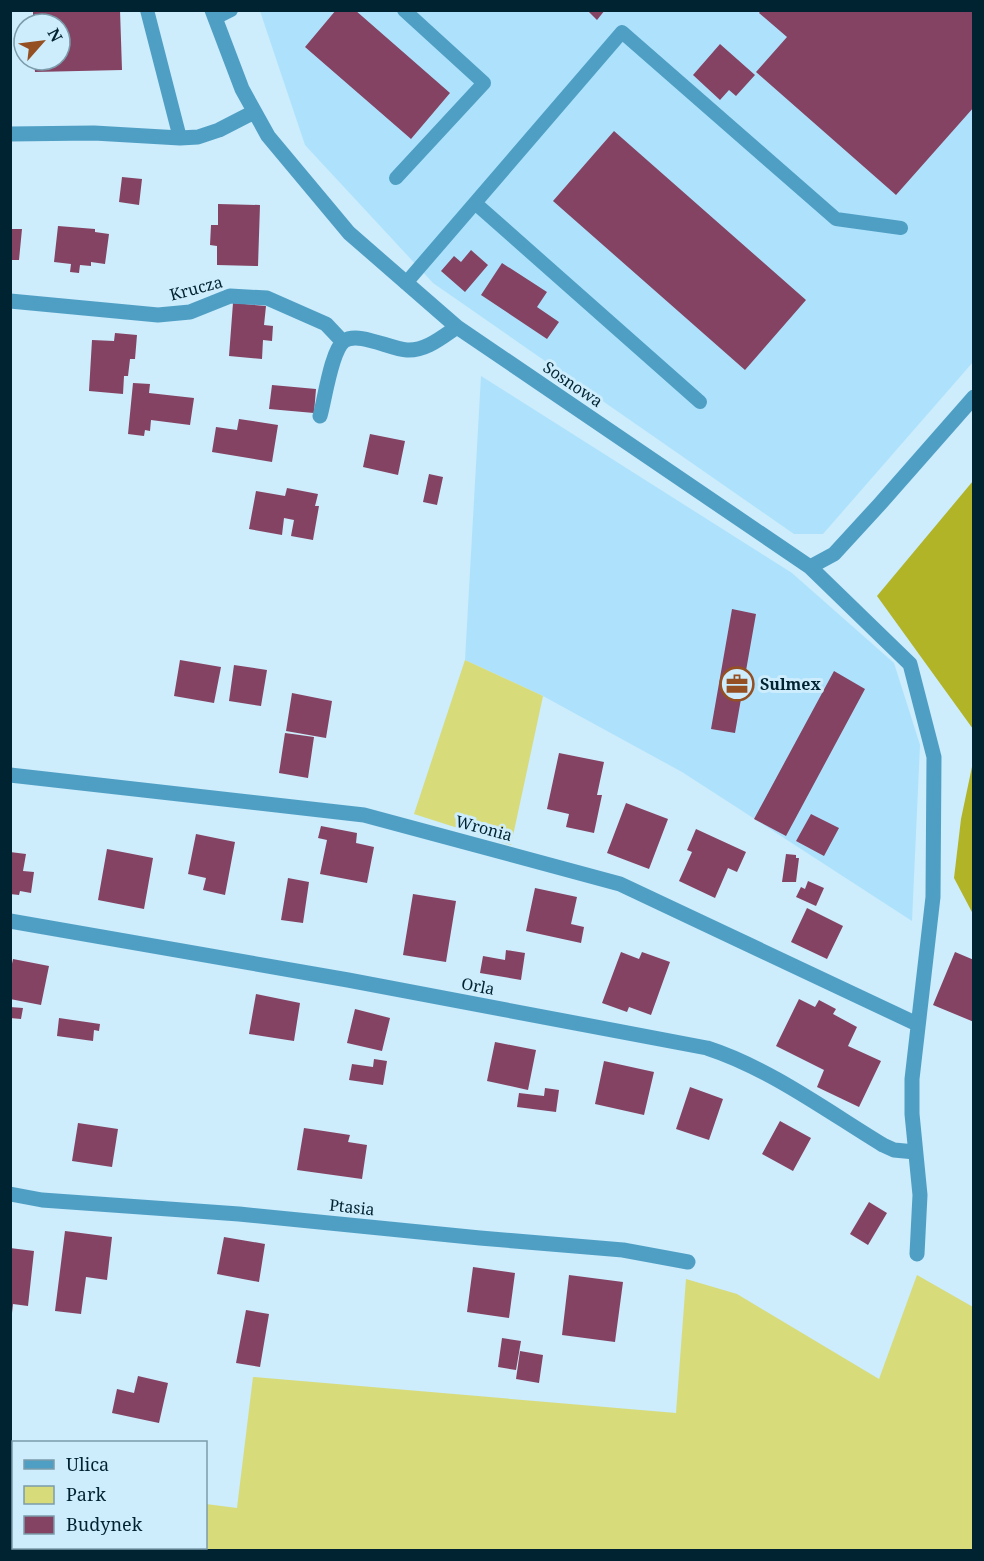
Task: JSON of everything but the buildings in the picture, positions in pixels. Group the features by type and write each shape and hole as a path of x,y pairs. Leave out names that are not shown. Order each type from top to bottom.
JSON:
{"street":[{"name":"Sosnowa","path":"214,14 242,89 268,136 349,233 457,327 810,567 910,664 934,757 933,897 912,1079 912,1114 920,1195 917,1254"},
{"path":"10,134 94,133 180,138 208,135 254,112"},
{"name":"Krucza","path":"10,302 158,315 190,312 230,296 267,298 326,324 343,342"},
{"path":"320,416 335,358 343,342 354,337 408,350 432,344 457,327"},
{"path":"810,567 834,554 974,397"},
{"name":"Wronia","path":"10,775 364,815 620,884 917,1024"},
{"name":"Orla","path":"10,921 348,980 707,1048 732,1056 755,1068 883,1145 894,1150 915,1152"},
{"name":"Ptasia","path":"10,1194 42,1200 239,1214 623,1250 688,1262"}],"lane":[{"path":"147,10 180,138"},
{"path":"214,14 231,10"},
{"path":"396,178 484,83 404,10"},
{"path":"406,283 622,32 836,219 901,228"},
{"path":"475,203 700,402"}],"shaded area":[{"path":"260,11 973,11 973,362 823,534 794,534 433,283 305,145"},
{"path":"481,376 792,573 894,663 920,745 912,921 682,772 543,696 465,660"},
{"path":"973,481 973,729 877,596"},
{"path":"973,762 974,914 954,878 961,819"}],"green space":[{"path":"465,660 543,696 511,845 414,814"},
{"path":"917,1275 973,1307 973,1550 150,1550 207,1549 207,1504 237,1508 253,1377 676,1413 686,1279 737,1294 879,1379"}],"place":[{"name":"Sulmex","path":"737,684"}]}
